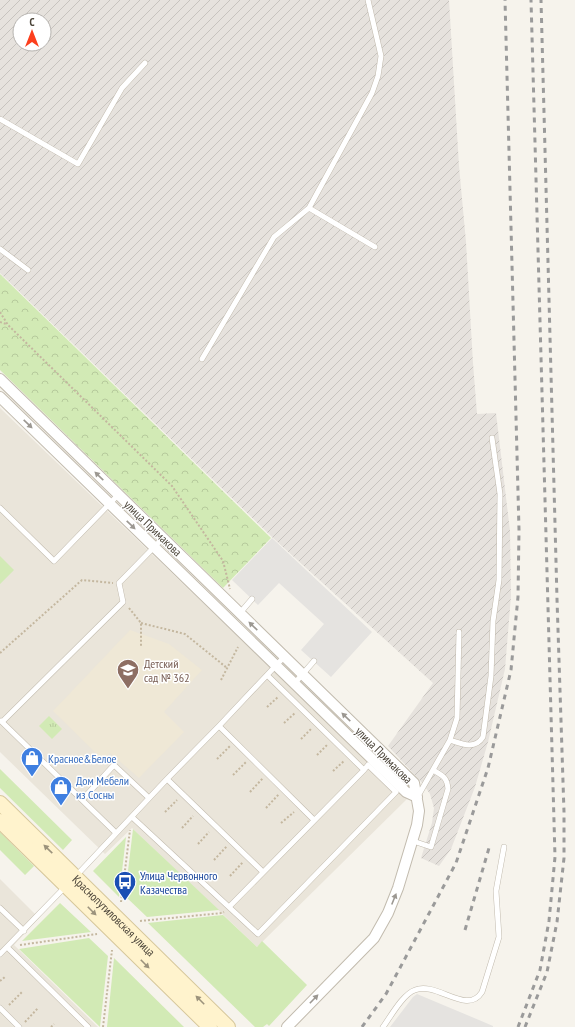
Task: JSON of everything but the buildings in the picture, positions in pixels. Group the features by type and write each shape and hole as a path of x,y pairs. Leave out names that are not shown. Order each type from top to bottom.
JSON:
{"main road":[{"name":"Краснопутиловская улица","path":"0,803 71,881 210,1027"},
{"name":"Краснопутиловская улица","path":"0,821 71,881 228,1027"}],"street":[{"name":"улица Примакова","path":"0,379 414,783 417,797"},
{"name":"улица Примакова","path":"0,397 406,792 417,797"},
{"path":"287,1027 374,938 388,913 398,888 413,841 419,811 417,797"}],"lane":[{"path":"202,359 274,237 309,208 372,93 378,76 381,56 368,0"},
{"path":"0,119 78,164 122,88 145,63"},
{"path":"309,208 375,248"},
{"path":"0,249 28,270"},
{"path":"450,740 469,746 476,745 483,737 491,676 493,621 498,580 500,494 492,438"},
{"path":"0,508 54,561 118,495"},
{"path":"116,833 1,721 123,602 118,583 163,538"},
{"path":"240,614 252,599"},
{"path":"417,797 450,740 457,718 460,632"},
{"path":"0,954 24,931 284,657"},
{"path":"294,684 314,662"},
{"path":"267,675 364,770"},
{"path":"219,726 314,820"},
{"path":"82,800 114,765 149,798"},
{"path":"132,817 229,908 258,934 396,792 368,765 229,908"},
{"path":"413,841 431,847 448,790 447,782 443,776 433,770"},
{"path":"167,779 263,872"},
{"path":"382,1027 405,996 414,990 431,988 460,1000 468,1001 475,1000 479,997 482,992 499,937 496,891 504,847"},
{"path":"0,908 24,931"},
{"path":"7,947 88,1027"},
{"path":"1,1010 19,1027"}],"path":[{"path":"0,312 8,325 172,486 223,561 231,590"},
{"path":"0,322 8,325"},
{"path":"0,653 82,580 117,583"},
{"path":"123,602 141,623 185,634 227,668"},
{"path":"141,623 141,646"},
{"path":"222,680 238,647"},
{"path":"267,707 284,691"},
{"path":"284,723 300,707"},
{"path":"301,740 317,724"},
{"path":"317,755 332,739"},
{"path":"217,759 235,741"},
{"path":"333,771 349,756"},
{"path":"233,775 251,757"},
{"path":"250,792 268,774"},
{"path":"266,808 284,790"},
{"path":"166,812 182,794"},
{"path":"282,823 300,806"},
{"path":"182,828 199,810"},
{"path":"121,902 132,817"},
{"path":"198,844 215,826"},
{"path":"214,860 232,842"},
{"path":"230,876 248,858"},
{"path":"140,921 222,913 229,908"},
{"path":"7,947 98,934"},
{"path":"103,1027 112,950"},
{"path":"0,982 6,976"},
{"path":"1,1010 22,992"},
{"path":"24,1022 38,1008"},
{"path":"51,1027 54,1024"}],"shaded area":[{"path":"0,0 449,0 459,166 466,242 477,414 496,413 510,531 511,596 505,669 488,742 475,787 451,849 439,866 421,858 432,823 434,808 430,794 423,784 388,746 433,683 273,538 0,273"},
{"path":"0,408 407,799 257,947 132,828 105,854 0,752"},
{"path":"272,538 372,632 331,677 301,650 324,624 279,583 258,605 232,580"},
{"name":"Детский сад № 362","path":"130,630 169,644 202,670 164,712 184,732 139,778 110,753 103,760 53,711"},
{"path":"0,879 39,918 14,945 98,1027 0,1027"},
{"path":"417,994 493,1026 493,1027 390,1027"}],"green space":[{"path":"0,274 271,538 223,588 0,370"},
{"path":"0,556 14,570 0,584"},
{"path":"49,716 62,729 52,739 39,726"},
{"path":"0,769 72,840 63,850 0,788"},
{"path":"133,829 219,910 147,917 125,896"},
{"path":"0,832 34,866 25,875 0,850"},
{"path":"126,837 119,897 93,871"},
{"path":"60,903 91,932 22,941"},
{"path":"223,915 257,947 262,941 307,985 269,1026 267,1024 263,1027 255,1027 148,923"},
{"path":"89,938 108,956 100,1027 19,949"},
{"path":"114,958 184,1027 107,1027"}],"railway":[{"path":"362,1027 386,994 456,863 488,768 511,670 518,597 519,530 505,0"},
{"path":"518,1027 540,970 549,921 555,857 531,0"},
{"path":"525,1027 547,972 557,922 564,858 564,812 541,0"},
{"path":"465,930 489,848"}],"place":[{"name":"Детский сад № 362","path":"128,690"},
{"name":"Красное&Белое","path":"32,778"},
{"name":"Дом Мебели из Сосны","path":"61,806"},
{"name":"Улица Червонного Казачества","path":"125,902"}]}
